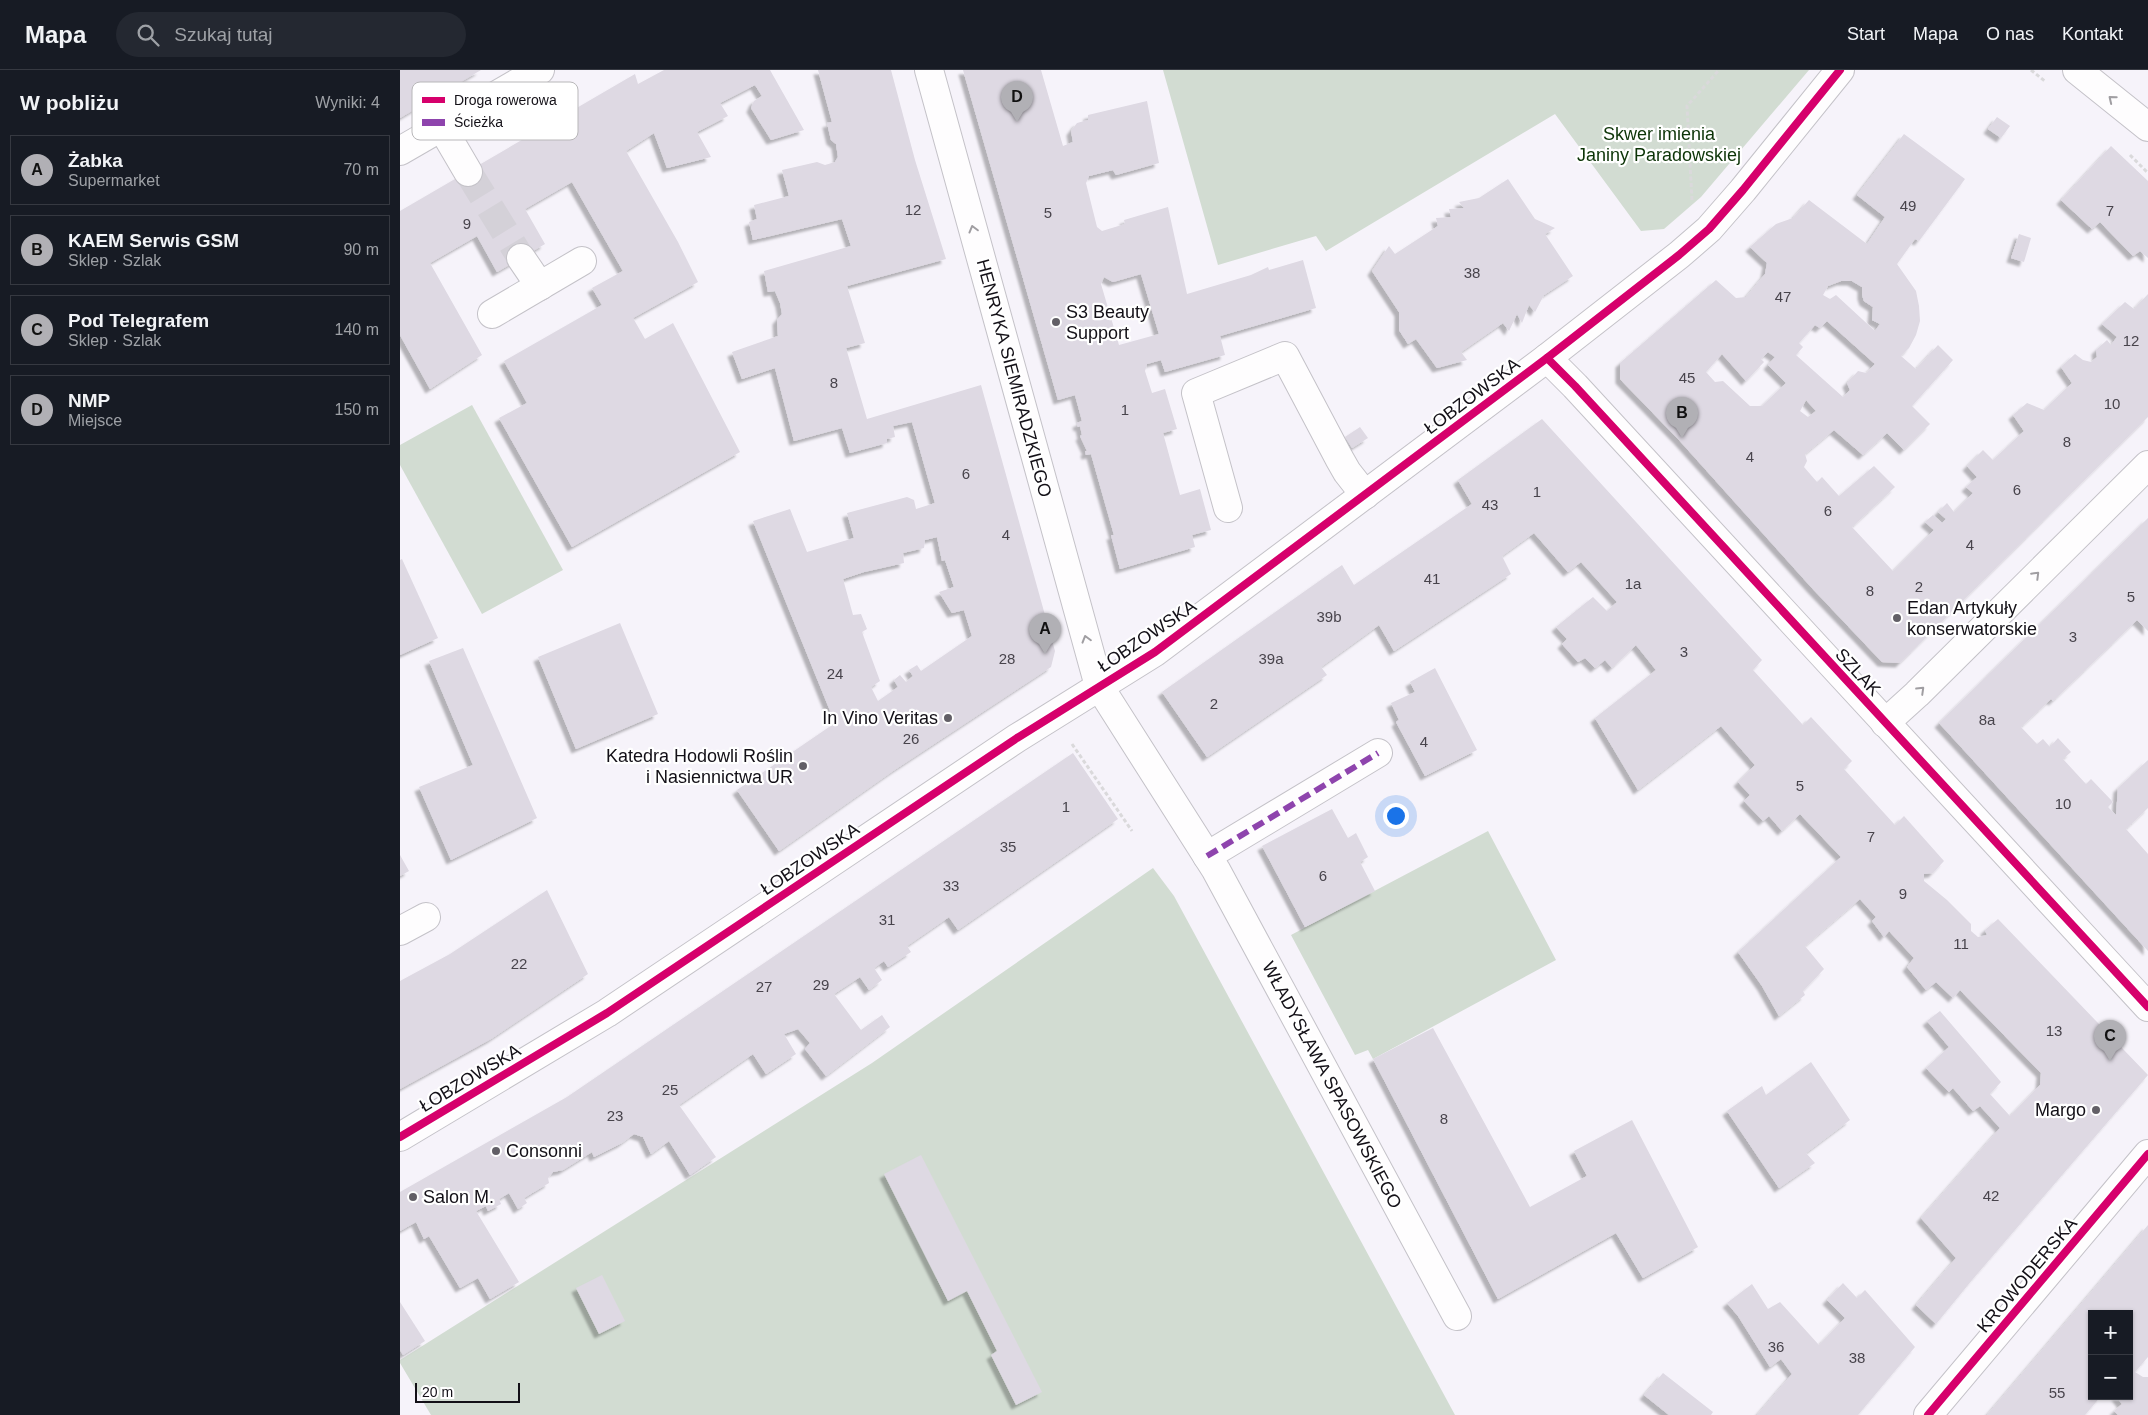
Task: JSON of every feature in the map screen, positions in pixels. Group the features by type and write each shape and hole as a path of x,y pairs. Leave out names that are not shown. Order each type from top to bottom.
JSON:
{"street":[{"path":"519,82 540,70"},
{"name":"HENRYKA SIEMIRADZKIEGO","path":"929,70 1099,686"},
{"name":"ŁOBZOWSKA","path":"400,1137 607,1013 1017,738 1155,652 1366,495 1679,256 1709,229 1743,190 1840,70"},
{"path":"2077,70 2148,127"},
{"path":"400,151 418,140"},
{"path":"449,140 468,172"},
{"path":"521,258 540,286"},
{"path":"492,314 582,261"},
{"path":"1228,508 1196,393 1285,356 1339,458 1366,495"},
{"name":"SZLAK","path":"1547,358 1575,386 2148,1007"},
{"path":"1885,723 2148,465"},
{"name":"WŁADYSŁAWA SPASOWSKIEGO","path":"1099,686 1212,863 1457,1316"},
{"path":"1212,863 1378,753"},
{"path":"400,932 426,918"},
{"name":"KROWODERSKA","path":"1928,1415 2148,1154"}],"path":[{"path":"1693,208 1688,106 1719,70"},
{"path":"1072,744 1132,831"},
{"path":"1095,786 1099,783"}],"green space":[{"name":"Skwer imienia Janiny Paradowskiej","path":"1163,70 1809,70 1701,197 1664,229 1641,231 1555,114 1326,251 1316,236 1218,265"},
{"path":"472,405 563,570 482,614 400,465 400,445"},
{"path":"1488,831 1556,960 1373,1059 1368,1050 1355,1055 1291,935"},
{"path":"1153,868 1174,896 1455,1415 431,1415 400,1360 872,1063"}],"building":[{"path":"400,70 481,70 461,82 412,82 412,111 400,118"},
{"path":"664,70 770,70 804,130 771,140 751,108 754,101 762,96 755,85 720,103 728,116 697,132 711,157 667,168 654,133 626,151 678,242 698,282 633,318 645,339 673,323 740,452 572,547 499,418 527,403 504,361 602,305 592,288 623,271 572,182 525,209 545,244 497,272 477,236 430,263 482,355 430,389 400,335 400,211 522,140 578,140 578,107 635,74 638,84"},
{"path":"818,70 891,70 915,160 946,259 847,286 865,343 846,348 867,419 981,385 1055,651 1051,667 893,771 779,851 737,790 835,723 753,521 790,509 807,552 854,538 847,513 907,497 914,500 916,509 935,503 912,422 893,426 895,437 887,439 887,443 850,453 842,428 794,441 775,368 742,379 732,352 778,336 777,320 782,314 780,303 775,291 768,292 764,271 851,246 842,219 753,240 749,222 757,219 754,205 789,196 782,170 817,162 825,165 835,162 838,157 836,144 831,140 827,123 832,122","holes":["937,537 942,561 945,560 954,587 939,592 952,613 964,610 972,636 921,671 917,665 909,670 913,676 906,682 900,675 894,680 898,687 878,701 871,687 880,681 862,632 867,629 861,614 853,615 843,579 904,563 903,553 924,548 925,540"]},
{"path":"963,70 1041,70 1063,146 1073,142 1071,131 1077,123 1088,120 1088,115 1147,101 1159,163 1116,175 1113,170 1089,176 1086,183 1097,227 1102,231 1125,224 1124,220 1168,207 1187,294 1251,275 1268,267 1269,270 1303,260 1316,308 1220,336 1225,355 1165,372 1161,360 1147,364 1145,371 1152,393 1165,389 1177,429 1163,433 1180,495 1200,489 1211,530 1192,535 1195,547 1120,569 1111,535 1114,535 1091,454 1086,455 1085,451 1087,451 1080,436 1082,435 1080,426 1078,427 1077,423 1082,421 1075,395 1058,400","holes":["1141,274 1159,334 1119,345 1101,284 1104,277 1113,282"]},
{"path":"1997,117 2010,126 2001,138 1988,129"},
{"path":"1904,134 1965,179 1919,241 1915,239 1897,264 1916,291 1920,321 1916,335 1909,348 1901,356 1916,369 1938,345 1953,360 1912,406 1930,424 1904,450 1887,433 1863,455 1834,430 1805,454 1807,461 1804,467 1817,482 1822,477 1839,496 1874,466 1895,487 1852,527 1893,571 1934,530 1925,522 1933,515 1942,523 1946,519 1938,512 1947,503 1954,512 1973,493 1966,487 1977,477 1967,466 1983,450 1993,460 2024,431 2013,415 2027,403 2044,410 2072,383 2061,367 2075,354 2083,360 2091,362 2097,357 2096,350 2107,340 2111,345 2117,337 2102,324 2125,302 2134,309 2148,294 2148,417 1900,663 1882,662 1811,587 1679,440 1620,379 1620,363 1716,280 1736,298 1746,297 1765,274 1767,263 1750,247 1776,224 1793,218 1809,200 1867,244 1885,217 1857,195","holes":["1841,281 1852,281 1862,287 1864,301 1873,307 1872,320 1880,324 1875,331 1836,295 1830,299 1823,295 1828,286","1827,321 1875,364 1866,373 1858,371 1847,383 1850,390 1843,397 1796,355 1803,347 1799,343 1815,325 1820,328","1768,352 1775,357 1768,365 1786,383 1762,406 1750,406 1723,381 1715,382 1706,372 1722,354 1746,381 1764,362 1761,359","1806,400 1816,411 1808,417 1800,411"]},
{"path":"2111,146 2148,181 2148,258 2140,251 2133,256 2100,222 2092,229 2061,200"},
{"path":"1508,179 1535,219 1555,228 1545,234 1573,276 1544,295 1535,312 1529,305 1522,323 1517,314 1509,331 1503,323 1461,352 1467,360 1437,368 1416,339 1408,344 1399,330 1399,312 1372,271 1389,246 1395,254 1438,226 1436,218 1451,217 1449,209 1464,208 1459,202 1479,198"},
{"path":"2019,234 2031,238 2024,262 2011,258"},
{"path":"1542,419 1762,660 1753,670 1803,725 1811,717 1852,761 1844,769 1895,825 1904,816 1944,861 1933,873 1924,874 1924,881 1947,900 1971,924 1971,931 1978,937 1987,935 1985,930 1998,919 2148,1075 1936,1324 1916,1305 1956,1258 1921,1218 2000,1128 1980,1106 1973,1111 1953,1088 1949,1092 1926,1068 1949,1047 1927,1021 1940,1011 2001,1082 1990,1094 2010,1116 2040,1085 2041,1073 1960,990 1953,998 1936,982 1926,990 1907,967 1914,958 1889,931 1884,937 1872,921 1876,917 1860,899 1805,946 1824,969 1803,991 1805,995 1779,1016 1762,986 1738,952 1841,857 1800,814 1782,831 1769,816 1763,821 1744,801 1750,795 1738,782 1755,765 1721,726 1638,790 1595,718 1656,670 1636,645 1612,668 1605,660 1595,668 1585,658 1578,662 1562,644 1567,639 1556,627 1593,597 1607,611 1617,602 1581,562 1568,572 1534,533 1502,556 1511,574 1394,651 1379,625 1321,667 1327,675 1207,757 1162,692 1342,565 1354,585 1472,504 1458,480"},
{"path":"1360,427 1368,438 1352,448 1345,437"},
{"path":"2148,518 2148,631 2137,620 2053,701 2051,699 2021,727 2037,744 2043,739 2050,747 2058,738 2071,752 2063,759 2086,784 2091,779 2113,802 2108,807 2116,815 2118,788 2148,760 2148,808 2126,829 2148,854 2148,951 1939,723"},
{"path":"402,559 438,638 400,655 400,560"},
{"path":"620,623 658,714 576,749 538,657"},
{"path":"463,648 537,818 451,860 419,787 473,765 429,661"},
{"path":"1435,668 1477,750 1425,776 1396,722 1399,720 1391,703 1415,692 1410,682"},
{"path":"1073,753 1118,819 958,930 949,917 907,946 911,952 888,967 884,961 874,968 882,980 869,990 860,977 834,994 861,1030 882,1015 890,1027 826,1076 805,1049 810,1043 798,1029 784,1034 796,1054 766,1074 753,1054 679,1105 716,1157 690,1175 669,1141 651,1154 643,1137 634,1134 622,1143 594,1157 592,1152 563,1170 553,1172 548,1178 549,1183 524,1198 527,1203 518,1209 509,1193 499,1199 501,1204 488,1211 486,1206 476,1211 519,1282 490,1299 478,1278 460,1288 429,1236 424,1239 416,1222 400,1231 400,1192 567,1097"},
{"path":"1332,809 1348,838 1356,833 1368,857 1360,862 1375,891 1305,927 1262,846"},
{"path":"400,855 409,871 400,876"},
{"path":"547,890 588,974 491,1039 400,1089 400,981 450,954"},
{"path":"1433,1028 1530,1207 1587,1176 1574,1151 1632,1120 1698,1247 1643,1278 1616,1233 1498,1299 1373,1059"},
{"path":"1811,1062 1850,1120 1806,1153 1815,1163 1779,1188 1727,1111 1762,1086 1766,1095"},
{"path":"921,1155 1042,1392 1016,1405 991,1355 997,1351 967,1291 948,1301 884,1174"},
{"path":"2148,1225 2148,1357 2135,1372 2143,1377 2148,1377 2148,1415 2118,1415 2114,1411 2122,1404 2119,1400 2133,1400 2133,1310 2088,1310 2088,1400 2098,1400 2085,1415 1987,1415"},
{"path":"602,1275 625,1321 599,1334 576,1288"},
{"path":"1843,1283 1857,1298 1865,1290 1915,1347 1858,1415 1757,1415 1792,1374 1781,1359 1770,1367 1738,1316 1727,1303 1752,1284 1768,1309 1780,1302 1819,1345 1845,1318 1827,1300"},
{"path":"400,1302 425,1341 403,1355 400,1350"},
{"path":"1663,1373 1713,1412 1711,1415 1669,1415 1644,1395"}],"tunnel":[{"path":"468,172 521,258"}],"marked path":[{"path":"1207,856 1378,753"}],"cycle path":[{"path":"400,1137 607,1013 1017,738 1155,652 1547,358 1679,255 1709,229 1743,190 1840,70"},
{"path":"1547,358 1575,386 2148,1007"},
{"path":"1928,1415 2148,1154"}],"place":[{"name":"NMP","path":"1017,122"},
{"name":"S3 Beauty Support","path":"1056,322"},
{"name":"KAEM Serwis GSM","path":"1682,438"},
{"name":"Edan Artykuły konserwatorskie","path":"1897,618"},
{"name":"Żabka","path":"1045,654"},
{"name":"In Vino Veritas","path":"948,718"},
{"name":"Katedra Hodowli Roślin i Nasiennictwa UR","path":"803,766"},
{"name":"Pod Telegrafem","path":"2110,1061"},
{"name":"Margo","path":"2096,1110"},
{"name":"Consonni","path":"496,1151"},
{"name":"Salon M.","path":"413,1197"}]}
